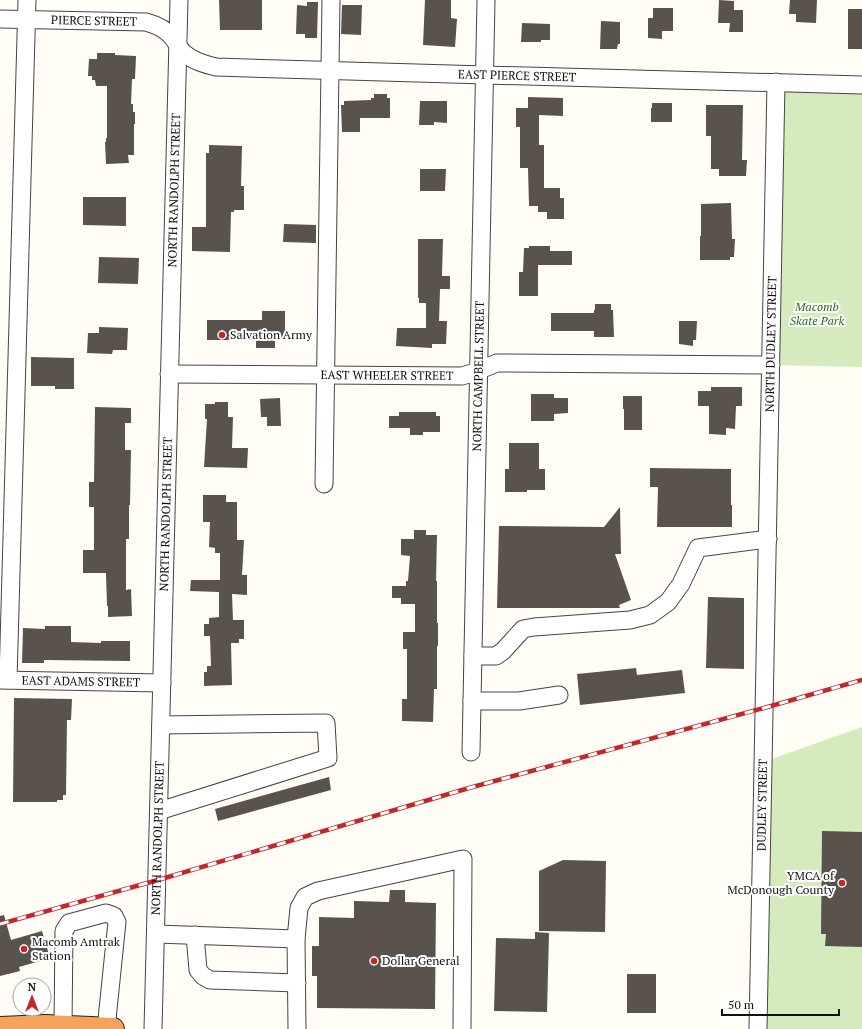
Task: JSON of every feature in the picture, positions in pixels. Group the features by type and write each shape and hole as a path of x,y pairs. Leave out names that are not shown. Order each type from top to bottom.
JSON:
{"highway":[{"path":"0,1012 55,1026"},
{"path":"0,1028 55,1026 112,1029"}],"street":[{"path":"4,680 27,0"},
{"name":"NORTH RANDOLPH STREET","path":"154,1029 179,0"},
{"path":"324,484 330,0"},
{"name":"NORTH CAMPBELL STREET","path":"471,752 486,0"},
{"name":"PIERCE STREET","path":"0,19 146,22 162,28 174,39 178,47"},
{"name":"EAST PIERCE STREET","path":"178,47 191,58 216,67 862,85"},
{"name":"NORTH DUDLEY STREET","path":"766,605 776,82"},
{"name":"EAST WHEELER STREET","path":"169,374 462,376 497,364 771,365"},
{"path":"473,656 496,656 503,651 523,629 630,620 650,615 668,602 681,584 698,548 768,540"},
{"name":"DUDLEY STREET","path":"758,1029 766,605"},
{"name":"EAST ADAMS STREET","path":"4,680 162,683"},
{"path":"472,701 519,701 560,695"},
{"path":"159,810 328,758 326,723 161,725"},
{"path":"297,1029 296,939 299,908 304,898 318,891 463,859 462,1029"},
{"path":"55,1026 64,931 69,923 106,913 114,916 117,922 106,1029"},
{"path":"156,934 296,939"},
{"path":"195,935 198,970 203,976 210,980 297,983"}],"green space":[{"name":"Macomb Skate Park","path":"776,82 862,85 862,367 771,365"},
{"path":"862,727 862,1029 758,1029 763,762"}],"building":[{"path":"219,0 262,0 262,30 220,30"},
{"path":"425,0 451,0 451,18 457,19 455,47 423,45"},
{"path":"719,0 734,1 734,10 743,10 743,32 729,32 730,23 718,23"},
{"path":"790,0 817,0 816,23 796,22 796,14 789,14"},
{"path":"307,2 318,2 317,38 305,38 305,34 296,34 297,5 307,6"},
{"path":"342,5 362,5 361,35 341,34"},
{"path":"653,8 673,8 673,31 662,31 662,39 648,38 648,18 653,18"},
{"path":"848,9 862,9 862,49 848,49"},
{"path":"601,21 620,22 620,44 618,44 617,49 600,49"},
{"path":"522,23 550,24 550,40 541,40 541,42 521,42"},
{"path":"97,53 115,53 115,55 136,56 135,79 132,79 131,104 133,104 133,112 135,112 134,155 128,155 129,163 106,164 105,142 107,138 107,86 96,86 95,80 92,80 92,76 88,76 89,59 97,59"},
{"path":"374,94 387,94 387,98 390,98 390,118 360,118 360,132 342,132 341,105 344,105 344,101 371,100 371,98 374,98"},
{"path":"528,97 563,98 563,116 539,115 539,145 544,145 544,188 560,188 560,198 564,198 564,219 547,219 547,212 538,212 538,206 529,206 528,168 520,168 520,127 516,127 516,108 528,108"},
{"path":"420,101 447,101 447,123 434,122 434,125 419,125"},
{"path":"652,103 672,103 672,122 651,122"},
{"path":"706,105 743,105 742,160 747,160 746,176 719,176 719,169 711,169 711,136 706,136"},
{"path":"209,145 242,146 241,186 244,186 244,210 234,210 234,212 231,212 230,252 192,251 192,227 206,227 206,153 209,153"},
{"path":"420,169 446,169 445,191 420,191"},
{"path":"83,197 126,197 126,226 83,225"},
{"path":"731,203 732,239 735,239 734,257 730,257 730,260 700,260 701,204"},
{"path":"284,224 316,225 316,243 283,242"},
{"path":"418,239 443,239 442,276 450,276 450,289 440,289 439,321 447,321 446,344 432,344 432,348 396,346 397,328 426,328 426,303 419,303 418,298"},
{"path":"529,246 550,246 550,251 572,251 572,265 538,265 538,296 519,296 519,272 523,272 524,248 529,248"},
{"path":"99,257 139,258 138,284 98,283"},
{"path":"595,304 611,304 611,310 613,310 614,337 594,337 594,331 551,331 551,313 594,313"},
{"path":"262,311 285,311 285,339 275,339 275,348 256,348 256,340 207,340 207,320 262,320"},
{"path":"679,321 697,321 696,340 693,340 693,346 679,344"},
{"path":"99,327 128,328 127,350 113,350 112,354 87,353 88,333 99,333"},
{"path":"31,357 74,358 74,389 55,389 55,386 31,386"},
{"path":"711,387 742,387 742,406 736,406 735,429 726,428 726,435 709,434 709,406 698,406 698,391 711,391"},
{"path":"531,394 554,394 554,398 568,398 568,413 554,414 554,421 531,421"},
{"path":"623,396 642,396 642,430 624,430"},
{"path":"280,398 281,426 267,426 267,417 261,417 260,399"},
{"path":"215,402 228,402 228,417 233,417 232,448 248,448 247,468 204,467 207,419 205,419 205,404 215,404"},
{"path":"95,407 131,408 131,423 125,423 125,450 131,450 129,539 126,539 126,590 131,589 132,616 108,617 106,573 83,573 83,550 94,550 94,507 89,507 89,482 94,482"},
{"path":"399,412 436,412 436,416 440,416 440,432 423,432 423,435 410,435 410,428 389,428 389,416 399,416"},
{"path":"509,443 539,443 539,469 545,469 545,490 505,492 505,469 509,469"},
{"path":"650,468 731,469 732,527 657,527 658,487 650,487"},
{"path":"203,495 226,495 226,502 237,502 237,540 244,540 242,575 247,575 247,595 232,594 233,620 244,620 244,639 239,639 239,643 231,643 232,685 204,686 204,672 207,672 207,666 211,666 210,636 204,636 204,624 209,624 209,618 219,617 219,592 190,591 191,580 220,580 220,553 215,553 215,548 209,547 210,522 203,522"},
{"path":"620,507 621,554 615,554 631,600 619,605 620,608 497,608 499,526 604,527"},
{"path":"414,530 426,530 426,535 437,535 436,581 438,646 437,689 434,689 433,722 402,721 402,699 407,699 407,649 403,649 403,632 415,632 415,604 401,604 401,598 392,598 392,586 406,586 406,581 408,581 410,556 401,555 401,539 414,539"},
{"path":"708,597 744,598 744,669 706,668"},
{"path":"45,626 71,626 71,642 101,643 101,641 130,641 130,661 44,660 44,663 22,663 23,628 45,629"},
{"path":"636,668 637,675 682,670 685,693 580,705 577,674"},
{"path":"14,698 72,699 71,720 67,720 66,795 63,795 63,800 57,800 57,802 13,802"},
{"path":"329,777 331,790 218,821 215,809"},
{"name":"YMCA of McDonough County","path":"822,831 862,832 862,947 825,946 826,934 821,934"},
{"path":"563,860 606,861 605,932 539,931 539,871"},
{"name":"Dollar General","path":"390,890 405,890 405,902 436,903 435,1009 317,1008 317,976 312,976 312,946 319,946 319,917 354,918 354,901 389,902"},
{"name":"Macomb Amtrak Station","path":"4,915 11,940 42,931 50,958 19,967 20,971 0,976 0,916"},
{"path":"535,932 549,933 547,1012 494,1011 496,938 535,939"},
{"path":"627,974 656,974 656,1013 627,1013"}],"railway":[{"path":"0,924 158,880 469,788 862,680"}],"place":[{"name":"Salvation Army","path":"222,335"},
{"name":"YMCA of McDonough County","path":"842,883"},
{"name":"Macomb Amtrak Station","path":"24,949"},
{"name":"Dollar General","path":"374,961"}]}
